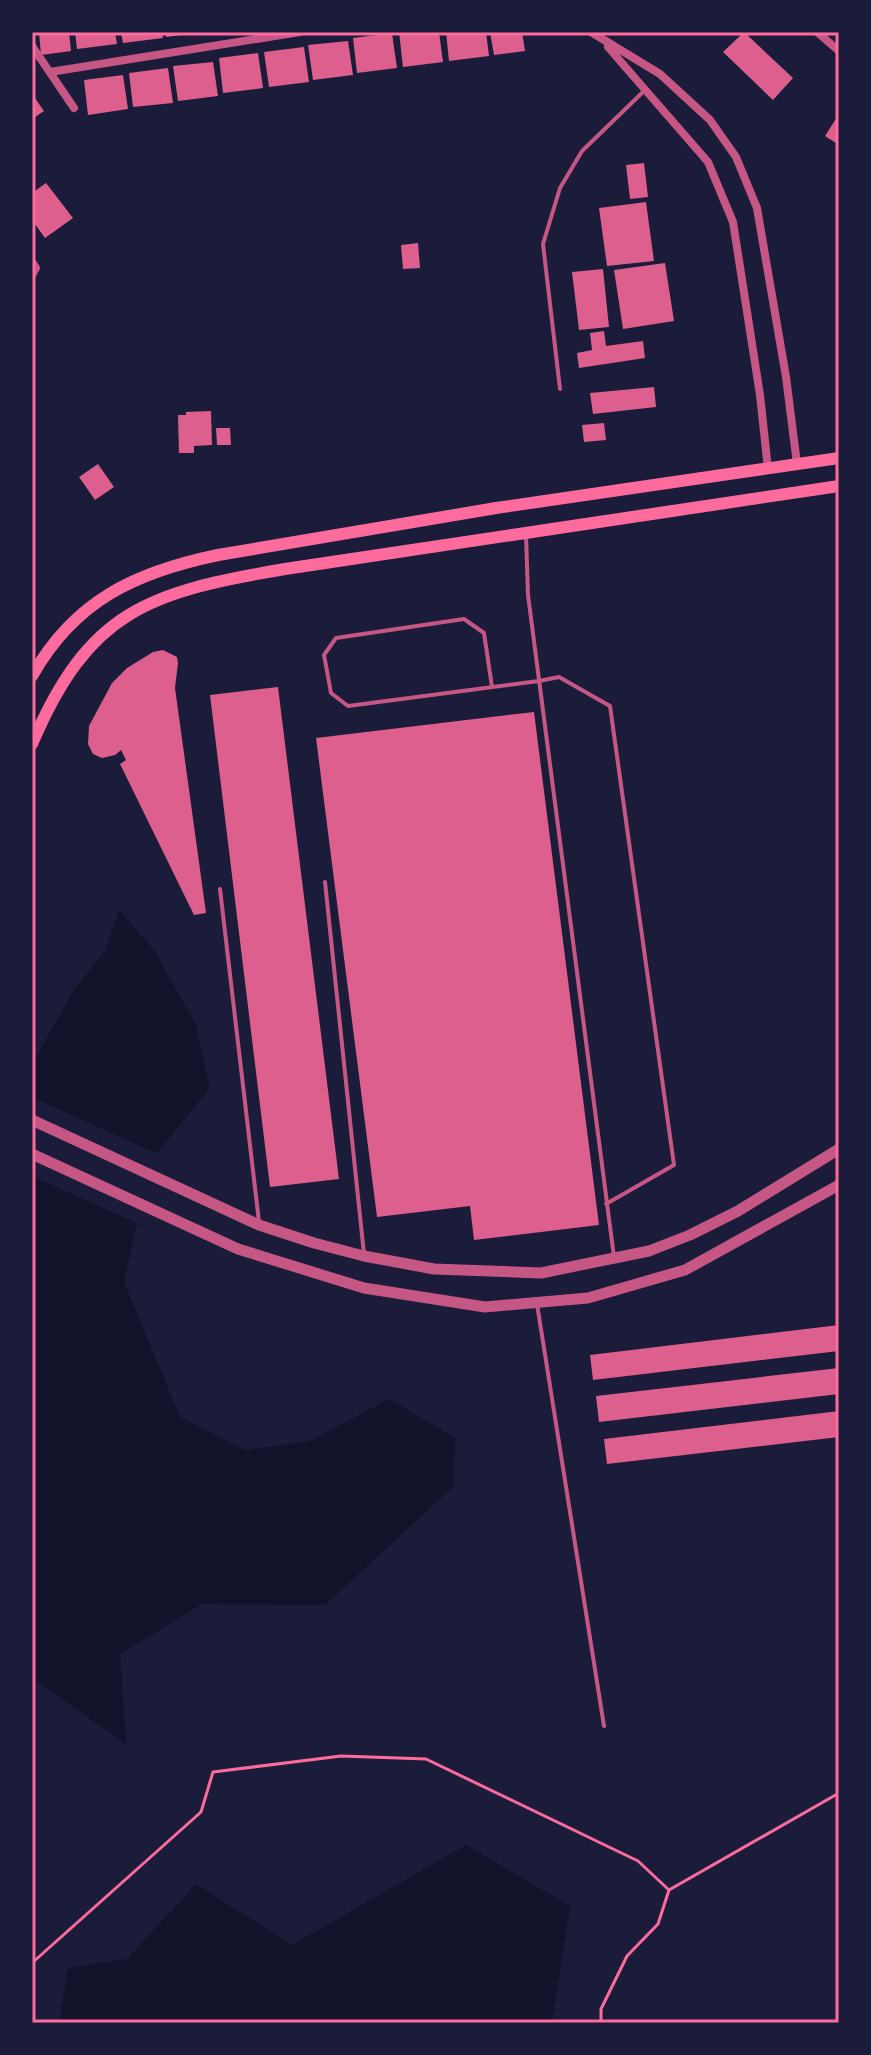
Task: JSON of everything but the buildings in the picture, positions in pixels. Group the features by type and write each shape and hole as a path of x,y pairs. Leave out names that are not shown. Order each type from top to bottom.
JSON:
{"main road":[{"path":"32,676 52,644 85,610 114,589 163,568 218,555 496,508 839,458"},
{"path":"32,744 55,694 79,657 122,618 153,602 204,584 839,486"}],"street":[{"path":"50,72 300,32"},
{"path":"591,32 604,37 660,74 710,120 736,157 757,208 786,377 797,464"},
{"path":"817,32 839,51"},
{"path":"604,37 708,162 733,222 760,395 768,469"},
{"path":"32,46 74,108"},
{"path":"32,262 36,268 32,275"},
{"path":"32,1120 259,1225 314,1243 434,1269 541,1273 649,1251 690,1235 738,1211 839,1149"},
{"path":"32,1154 238,1249 364,1288 485,1307 588,1298 685,1270 839,1185"}],"lane":[{"path":"560,389 543,244 560,188 582,151 646,89"},
{"path":"526,533 528,595 614,1259"},
{"path":"492,687 484,633 464,619 336,638 324,655 331,693 348,706 539,681 559,677 610,706 674,1165 606,1204"},
{"path":"325,882 364,1256"},
{"path":"220,889 259,1225"},
{"path":"537,1304 604,1726"}],"path":[{"path":"32,1963 201,1812 213,1772 327,1758 426,1759 638,1861 669,1890"},
{"path":"601,2023 601,2009 627,1956 658,1924 669,1890 839,1793"}],"shaded area":[{"path":"119,910 154,950 196,1025 210,1088 151,1160 124,1282 180,1417 245,1450 310,1441 389,1399 455,1438 454,1486 325,1605 202,1604 120,1654 126,1744 32,1678 32,1064 74,990 105,951"},
{"path":"466,1845 570,1906 552,2023 59,2023 68,1968 127,1959 196,1884 292,1945"}],"pier":[{"path":"32,1097 160,1155 155,1162 141,1225 32,1176"}]}
